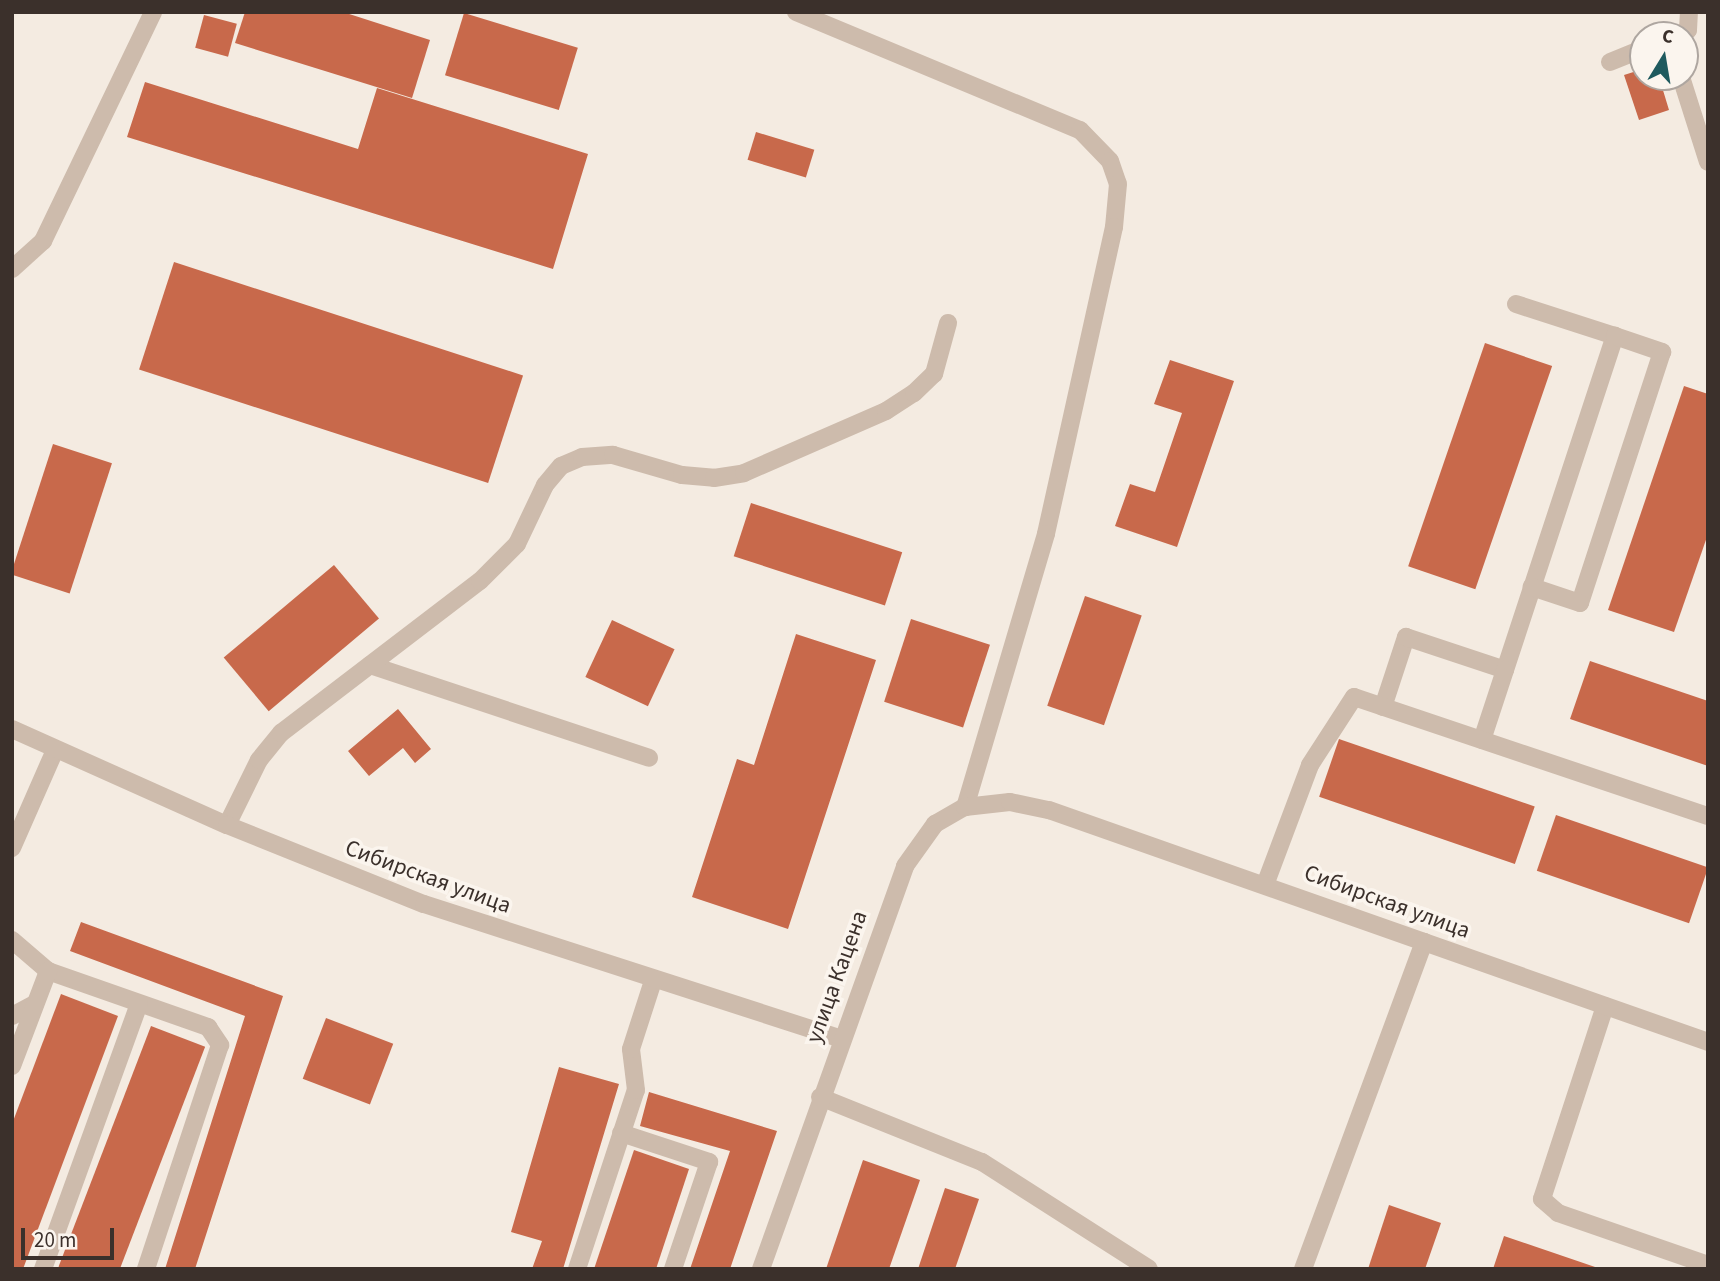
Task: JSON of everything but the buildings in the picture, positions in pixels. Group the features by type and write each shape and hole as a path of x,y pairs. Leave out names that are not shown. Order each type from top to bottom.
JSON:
{"street":[{"path":"12,270 43,242 153,12"},
{"path":"796,12 1080,130 1110,161 1118,184 1116,217 1046,534 965,807"},
{"path":"1611,62 1629,55"},
{"path":"1685,91 1708,162"},
{"path":"1516,303 1662,352 1580,603 1532,587"},
{"path":"227,825 260,760 281,733 480,581 517,544 545,485 561,466 582,457 613,455 682,475 714,478 744,473 886,411 914,393 934,374 948,323"},
{"path":"1482,740 1615,336"},
{"path":"1383,707 1406,637 1505,670"},
{"path":"370,664 649,758"},
{"path":"1265,885 1319,748 1354,697 1708,816"},
{"name":"Сибирская улица","path":"12,729 55,751 227,825 424,904 653,981 840,1038"},
{"path":"12,848 55,751"},
{"name":"улица Кацена","path":"761,1269 840,1038 905,866 935,824 965,807 1010,802 1049,810"},
{"name":"Сибирская улица","path":"1049,810 1708,1042"},
{"path":"12,940 48,971 208,1027 220,1045 146,1269"},
{"path":"1303,1269 1424,942"},
{"path":"12,1066 48,971"},
{"path":"577,1269 636,1090 631,1049 653,981"},
{"path":"12,1016 35,1004"},
{"path":"43,1269 139,1004"},
{"path":"1605,1006 1542,1199 1558,1213 1708,1265"},
{"path":"820,1097 982,1162 1149,1269"},
{"path":"621,1133 709,1162 673,1269"}]}
